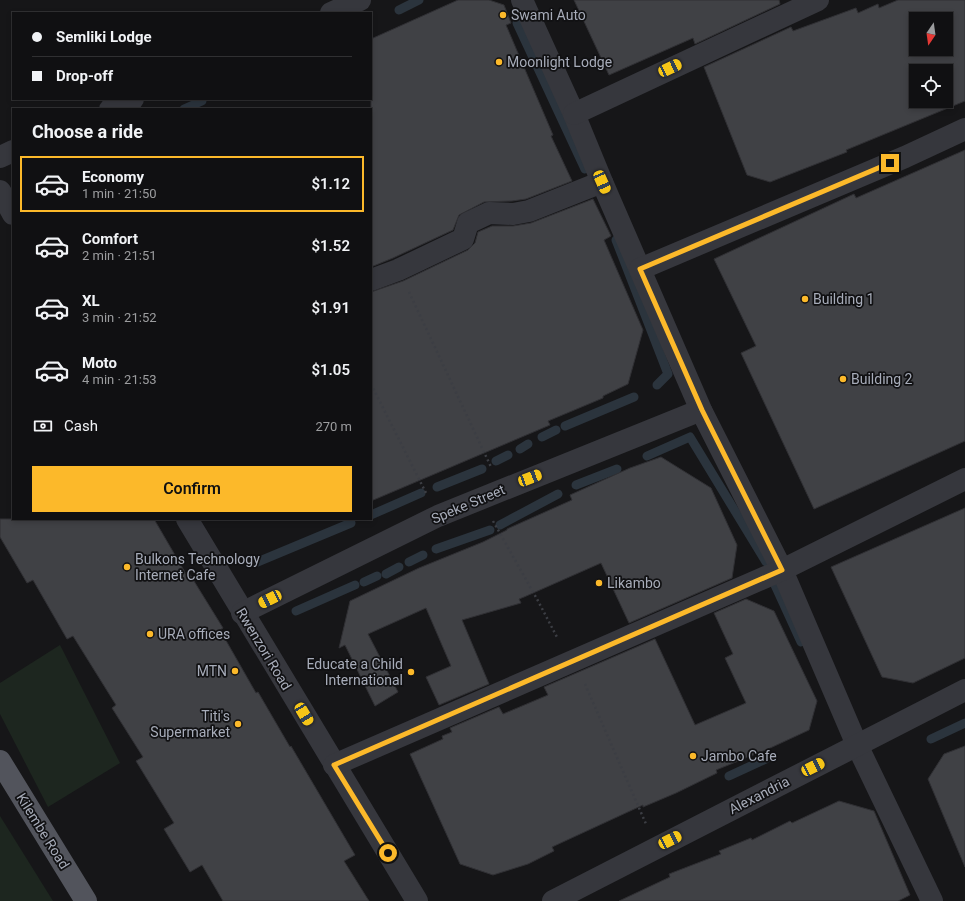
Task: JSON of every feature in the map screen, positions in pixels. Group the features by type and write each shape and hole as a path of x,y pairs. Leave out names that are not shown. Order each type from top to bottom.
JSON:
{"main road":[{"name":"Kilembe Road","path":"0,761 86,901"}],"street":[{"path":"333,12 360,0"},
{"path":"522,0 574,114 602,182 702,410 782,570 857,745 932,901"},
{"path":"574,114 818,0"},
{"path":"112,108 131,100"},
{"path":"640,269 905,157 965,129"},
{"path":"0,157 12,151"},
{"path":"372,280 398,270 463,240 468,223 489,214 513,214 529,211 602,182"},
{"path":"0,191 12,212"},
{"name":"Speke Street","path":"242,612 438,516 501,489 702,410"},
{"path":"334,765 572,663 782,570 965,479"},
{"name":"Rwenzori Road","path":"188,520 417,901"},
{"name":"Alexandria","path":"553,901 965,690"}],"path":[{"path":"398,270 501,489"},
{"path":"372,386 438,516"},
{"path":"480,498 572,663 656,847"}],"shaded area":[{"path":"60,645 120,763 48,807 0,714 0,683"},
{"path":"0,816 53,901 0,901"}],"building":[{"path":"458,0 489,0 504,5 511,23 506,25 553,135 551,136 572,181 526,199 484,202 459,215 453,230 372,267 372,39"},
{"path":"574,0 779,0 780,4 695,44 693,38 609,75"},
{"path":"898,0 965,0 965,101 953,106 953,64 909,64 909,108 948,108 846,150 847,152 770,182 747,175 704,67 791,27 793,31 856,8 858,13 878,4 879,8"},
{"path":"965,150 965,441 814,509 741,353 756,346 714,259 854,194 856,198"},
{"path":"593,199 611,236 604,240 643,330 628,384 603,396 603,398 548,421 550,425 372,501 372,292 403,281 468,250 475,243 478,232 492,226 513,226 531,223"},
{"path":"661,457 711,488 737,545 732,578 629,623 601,563 519,599 521,603 462,620 489,684 439,705 426,677 451,666 426,608 368,634 398,692 375,706 345,645 339,648 350,601 419,568 483,542 507,529 572,500 570,495 630,468"},
{"path":"965,508 965,658 913,683 882,677 831,567"},
{"path":"0,519 155,520 186,574 189,573 223,628 220,630 256,693 258,692 290,747 291,746 355,855 344,861 369,901 223,901 202,865 190,872 164,829 174,823 136,761 143,757 112,708 116,705 73,636 67,639 33,580 27,583 0,537"},
{"path":"746,599 774,611 817,701 809,730 768,749 716,770 717,773 676,793 643,807 643,805 552,847 554,851 528,864 493,875 460,864 410,754 443,739 442,736 452,732 450,728 499,707 503,714 548,695 544,687 655,639 695,725 746,703 725,658 733,654 714,613"},
{"path":"965,746 965,867 928,779 944,754"},
{"path":"839,801 874,811 910,895 898,901 619,901 670,877 669,874 721,854 719,851 751,838 752,840 790,821 792,823"}],"waterway":[{"path":"399,10 419,0"},
{"path":"517,23 585,169"},
{"path":"186,108 202,101"},
{"path":"616,240 668,374 657,385"},
{"path":"565,426 634,397"},
{"path":"542,437 556,430"},
{"path":"647,456 690,437 766,562"},
{"path":"520,449 528,444"},
{"path":"496,461 508,455"},
{"path":"437,487 482,469"},
{"path":"576,485 617,469"},
{"path":"372,515 421,493"},
{"path":"500,525 558,494"},
{"path":"255,563 351,523"},
{"path":"436,549 490,530"},
{"path":"409,562 423,555"},
{"path":"386,574 399,567"},
{"path":"364,582 377,576"},
{"path":"774,583 801,642"},
{"path":"296,611 355,585"},
{"path":"931,739 965,723"},
{"path":"729,776 766,759"}],"place":[{"name":"Swami Auto","path":"503,15"},
{"name":"Moonlight Lodge","path":"499,62"},
{"name":"Building 1","path":"805,299"},
{"name":"Building 2","path":"843,379"},
{"name":"Bulkons Technology Internet Cafe","path":"127,567"},
{"name":"Likambo","path":"599,583"},
{"name":"URA offices","path":"150,634"},
{"name":"MTN","path":"235,671"},
{"name":"Educate a Child International","path":"411,672"},
{"name":"Titi's Supermarket","path":"238,724"},
{"name":"Jambo Cafe","path":"693,756"}],"route":[{"path":"388,853 334,765 570,664 782,570 702,410 640,269 890,163"}]}
